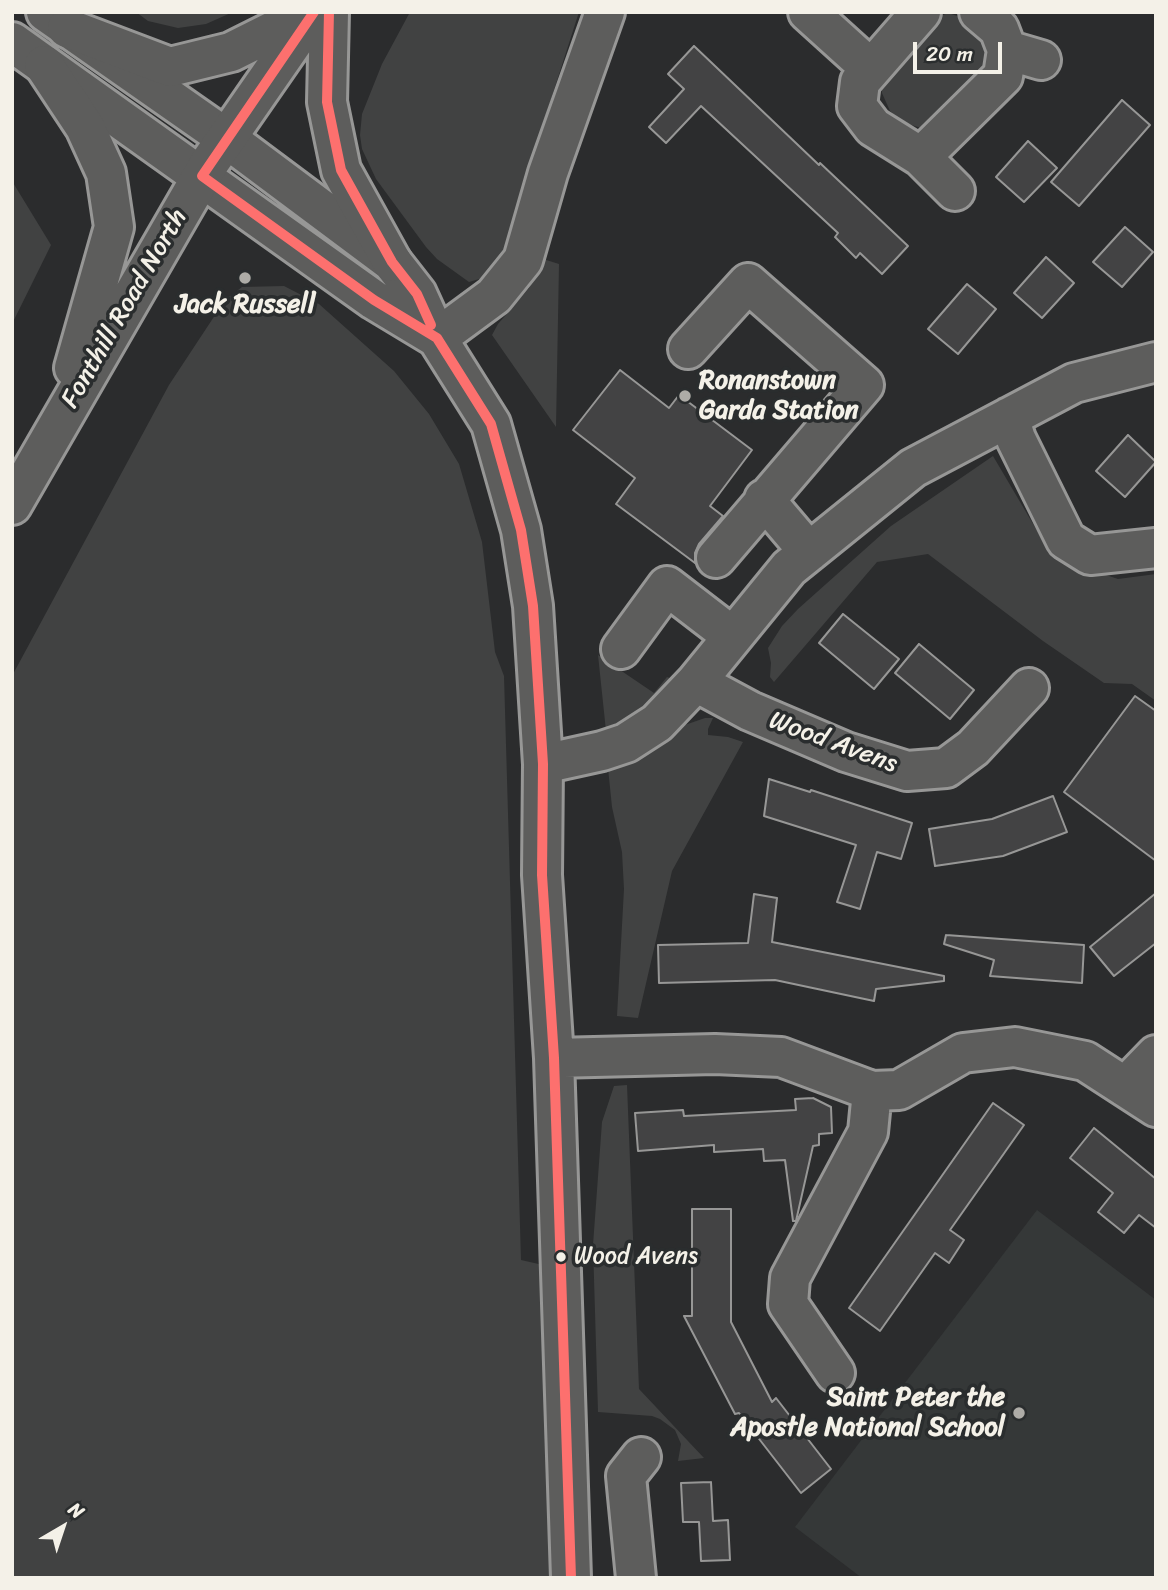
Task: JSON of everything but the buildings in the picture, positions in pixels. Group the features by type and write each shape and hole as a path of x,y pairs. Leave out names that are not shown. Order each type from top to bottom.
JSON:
{"street":[{"path":"57,20 170,67 231,52 275,30 300,12"},
{"name":"Fonthill Road North","path":"12,505 202,176 314,12"},
{"path":"329,12 327,102 341,170 392,262 417,294 437,338 491,424 521,530 533,606 543,764 542,875 554,1058 571,1578"},
{"path":"437,338 494,296 523,260 548,173 605,12"},
{"path":"808,12 871,69"},
{"path":"921,12 860,82 857,106 873,127 921,157 955,191"},
{"path":"921,157 1024,55 979,12"},
{"path":"57,20 226,138 392,262"},
{"path":"12,42 374,300 437,338"},
{"path":"44,65 85,127 106,173 114,226 52,436"},
{"path":"688,349 748,283 864,385 716,558"},
{"path":"543,764 626,743 657,723 696,682 789,568 913,468 1074,383 1156,362"},
{"path":"1009,417 1016,439 1066,540 1090,555 1156,548"},
{"path":"764,499 809,552"},
{"path":"621,649 667,586 732,636"},
{"name":"Wood Avens","path":"696,682 750,711 834,747 907,771 946,768 973,748 1029,688"},
{"path":"554,1058 715,1054 781,1057 872,1091 899,1090 963,1052 1015,1047 1085,1062 1141,1097 1156,1055"},
{"path":"835,1373 788,1304 790,1278 868,1132 872,1091"},
{"path":"636,1578 626,1476 641,1457"}],"shaded area":[{"path":"136,12 233,12 206,24 178,28 148,21"},
{"path":"410,12 579,12 528,171 509,243 496,267 486,277 469,282 437,259 426,247 376,179 362,149 362,114 382,64"},
{"path":"948,13 970,20 988,36 990,56 983,79 942,119 921,128 902,122 890,111 882,93 882,78 928,21"},
{"path":"12,181 51,245 12,324"},
{"path":"540,258 559,264 556,427 492,335 529,288"},
{"path":"284,286 319,304 394,371 429,414 459,464 482,542 495,652 504,676 521,1260 543,1265 556,1578 12,1578 12,676 169,385 225,300 242,287"},
{"path":"993,456 1049,551 1076,565 1118,579 1156,574 1156,701 1132,684 1104,683 1043,641 928,554 877,562 774,682 770,677 768,648 782,626 798,609 891,526"},
{"path":"598,655 654,693 667,677 676,680 659,700 606,731"},
{"path":"713,718 708,735 743,742 672,871 638,1018 617,1016 624,889 622,852 612,807 608,768 679,727"},
{"path":"627,1085 639,1389 704,1458 678,1461 681,1444 675,1430 660,1419 598,1412 593,1245 602,1122 614,1086"},
{"name":"Saint Peter the Apostle National School","path":"1037,1210 1156,1300 1156,1578 862,1578 795,1527"}],"transit line":[{"path":"314,12 202,176 374,300 437,338 491,424 521,530 533,606 543,764 542,875 554,1058 571,1578"},
{"path":"329,12 327,102 341,170 392,262 417,294 431,325"}],"place":[{"name":"Jack Russell","path":"245,278"},
{"name":"Ronanstown Garda Station","path":"685,396"},
{"name":"Wood Avens","path":"561,1257"},
{"name":"Saint Peter the Apostle National School","path":"1019,1413"}]}
